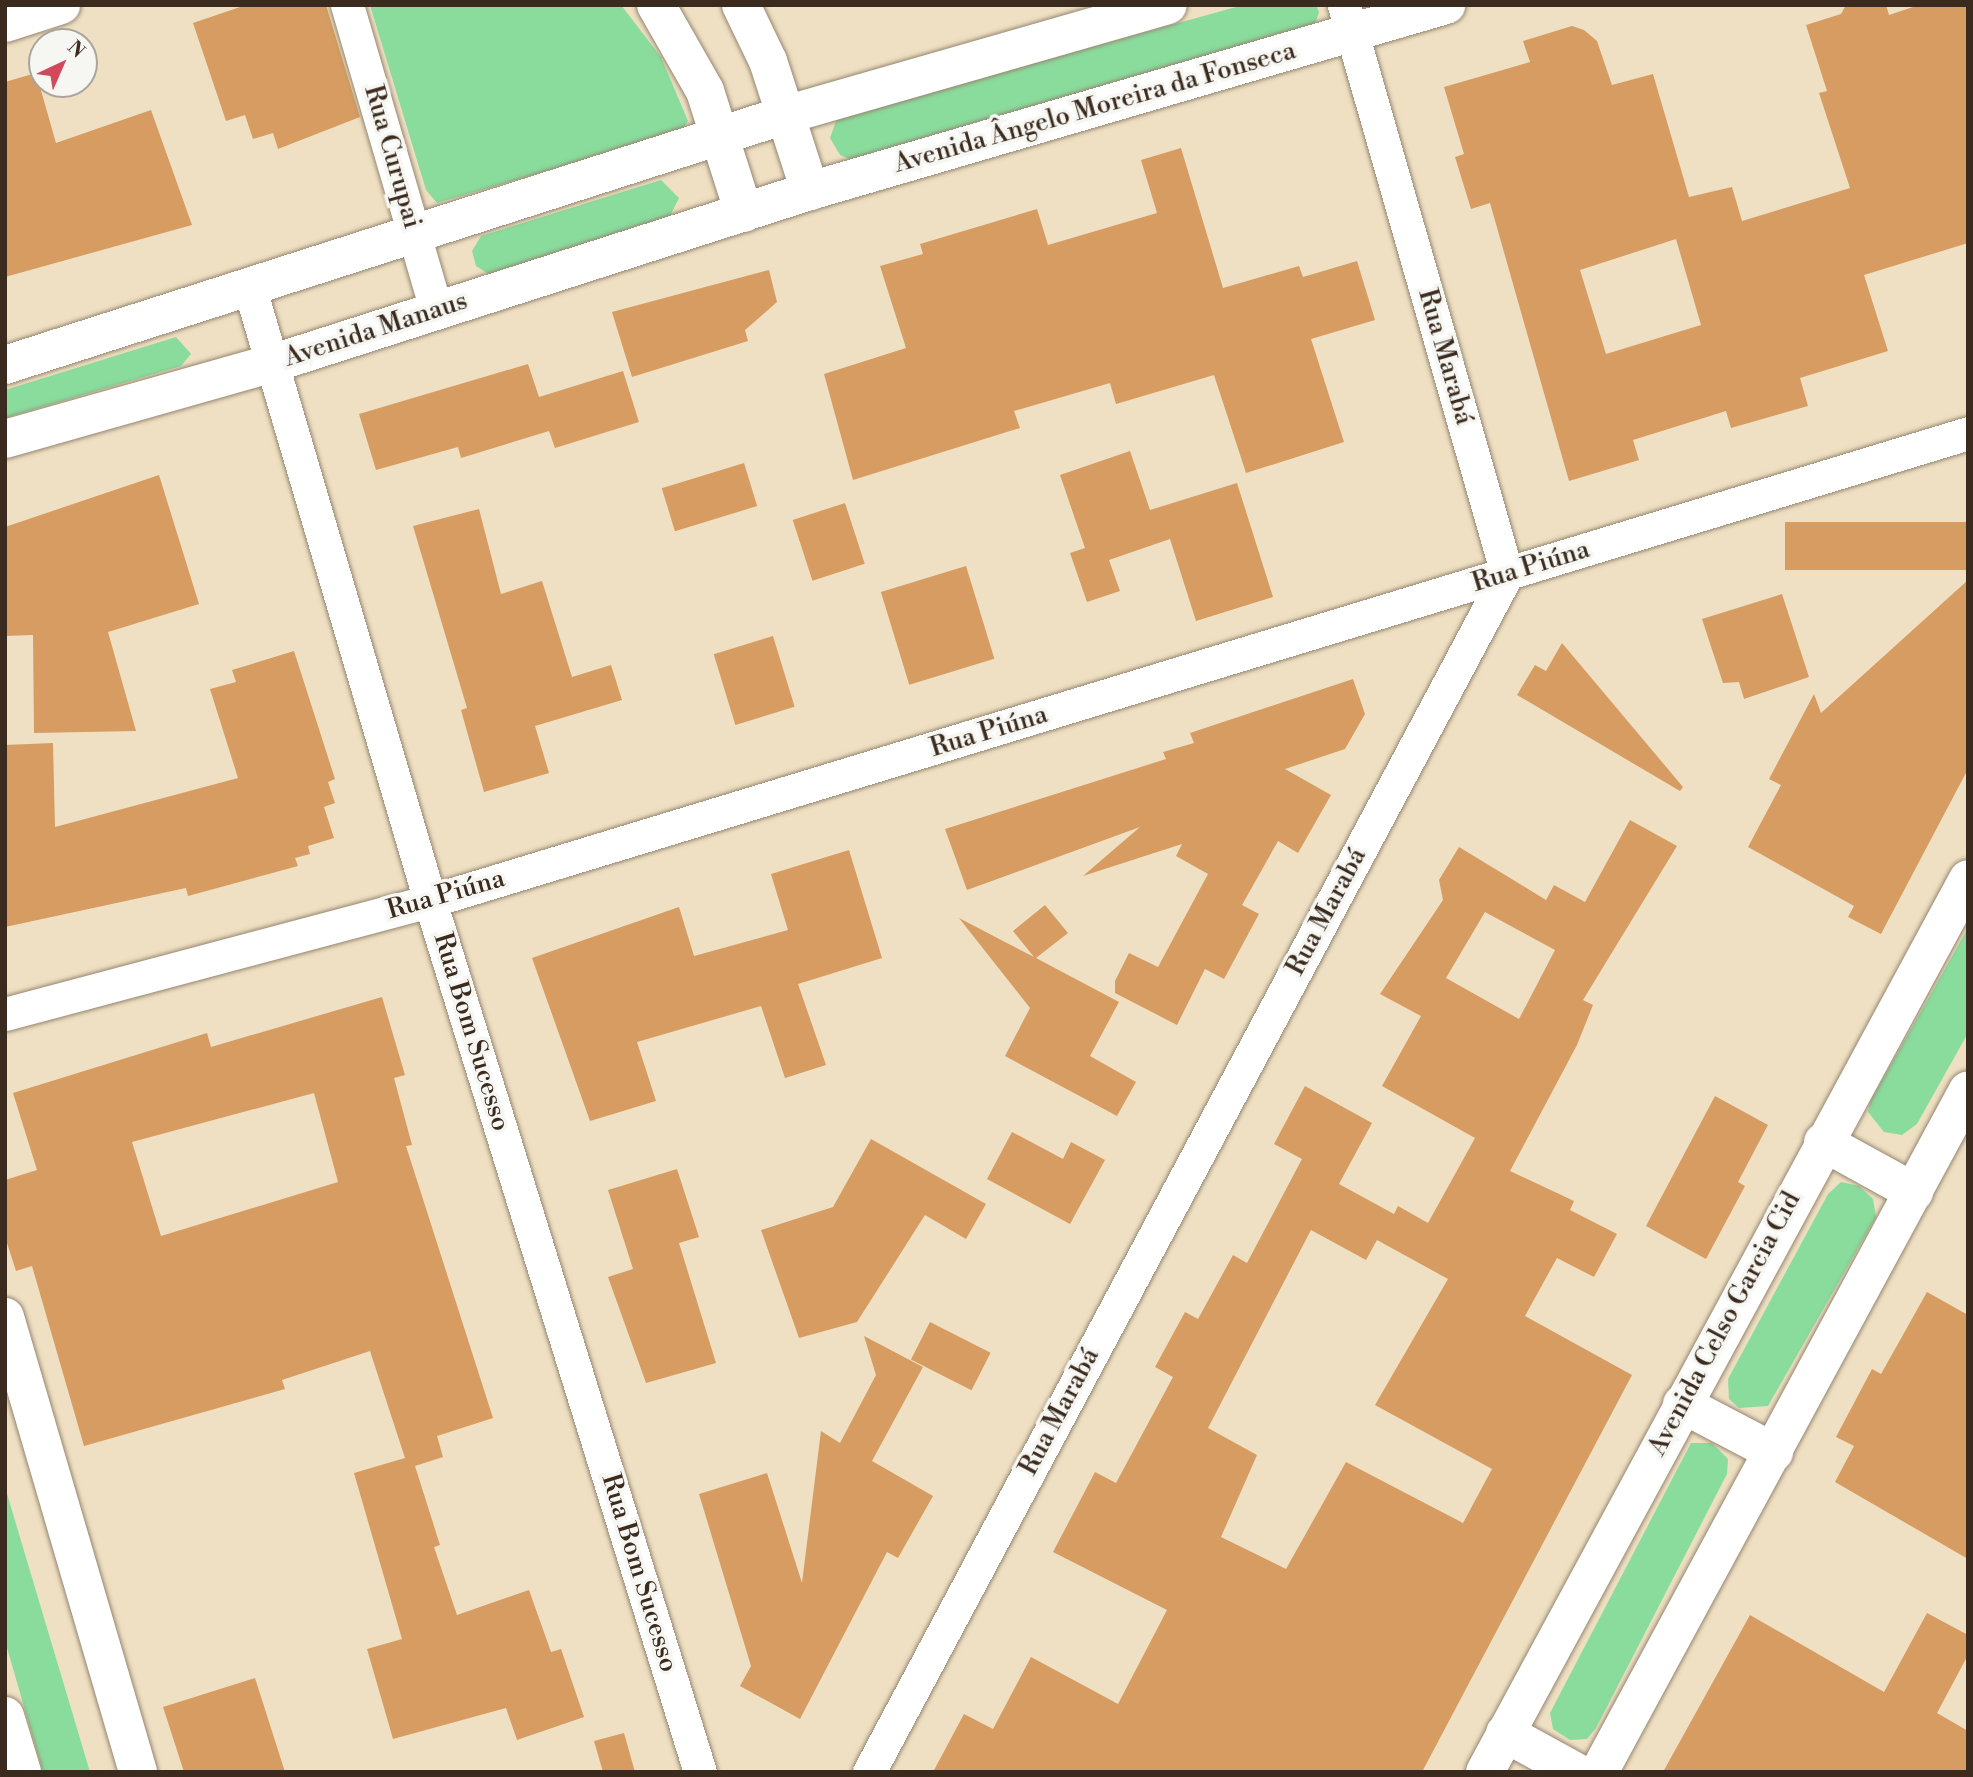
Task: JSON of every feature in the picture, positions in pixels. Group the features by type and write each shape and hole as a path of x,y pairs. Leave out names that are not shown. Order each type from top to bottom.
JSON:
{"street":[{"path":"5,23 61,5"},
{"name":"Rua Curupai","path":"347,5 436,309"},
{"path":"656,5 692,61 744,213"},
{"path":"741,5 785,115 810,191"},
{"path":"5,365 250,289 785,115 1168,5"},
{"name":"Avenida Ângelo Moreira da Fonseca","path":"744,213 1348,19 1446,5"},
{"name":"Rua Marabá","path":"869,1772 1507,574 1348,19"},
{"name":"Avenida Manaus","path":"5,439 274,363 436,309 744,213"},
{"name":"Rua Bom Sucesso","path":"250,289 274,363 430,901 700,1772"},
{"name":"Rua Piúna","path":"5,1014 430,901 1968,433"},
{"name":"Avenida Celso Garcia Cid","path":"1485,1772 1823,1142 1968,879"},
{"path":"1599,1772 1968,1090"},
{"path":"1823,1142 1914,1192"},
{"path":"6,1325 138,1772"},
{"path":"1682,1404 1774,1452"},
{"path":"5,1716 22,1772"},
{"path":"1506,1733 1576,1772"}],"green space":[{"path":"370,5 621,5 661,57 688,121 681,132 437,203 426,190"},
{"path":"1243,5 1316,5 1319,12 1314,28 852,160 840,155 830,138 837,118"},
{"path":"661,180 679,198 670,216 490,275 476,266 472,251 481,236"},
{"path":"176,337 191,354 181,366 5,418 5,390"},
{"path":"1968,928 1968,1033 1917,1124 1902,1135 1884,1132 1868,1112 1870,1102"},
{"path":"1841,1182 1859,1186 1873,1199 1876,1217 1768,1406 1739,1408 1729,1399 1728,1379 1828,1194"},
{"path":"1691,1443 1712,1443 1728,1459 1727,1474 1596,1728 1587,1739 1570,1740 1553,1729 1550,1713"},
{"path":"5,1487 90,1772 43,1772 5,1641"}],"building":[{"path":"246,5 326,5 360,117 278,149 273,133 253,139 245,115 226,121 193,23"},
{"path":"1846,5 1886,5 1889,15 1919,5 1968,5 1968,243 1864,275 1888,351 1800,378 1808,406 1731,428 1726,411 1633,440 1639,460 1569,481 1490,203 1471,209 1455,157 1464,154 1444,87 1530,62 1523,41 1572,26 1584,30 1597,41 1612,85 1653,74 1689,197 1732,187 1742,221 1850,188 1819,93 1827,91 1806,25 1841,14","holes":["1676,239 1701,325 1606,354 1580,270"]},
{"path":"28,75 28,98 43,98 56,143 151,110 192,225 5,277 5,82"},
{"path":"1181,148 1223,288 1299,266 1303,277 1357,261 1375,320 1311,339 1344,442 1246,473 1214,375 1116,404 1110,383 1014,411 1020,428 853,480 824,374 906,348 880,266 923,254 920,244 1037,209 1048,245 1157,213 1141,160"},
{"path":"769,270 777,302 745,330 748,341 632,377 612,312"},
{"path":"528,364 539,397 623,371 639,422 555,448 549,431 461,458 458,447 376,470 359,414"},
{"path":"1130,451 1150,510 1237,483 1273,597 1196,621 1170,539 1109,560 1120,591 1087,602 1070,553 1085,548 1060,475"},
{"path":"744,463 757,506 675,531 662,488"},
{"path":"159,475 199,604 108,632 136,731 34,733 33,635 5,636 5,527"},
{"path":"845,503 865,564 812,581 793,520"},
{"path":"479,509 501,594 542,581 572,677 611,665 622,700 535,726 549,773 484,792 461,710 467,708 413,526"},
{"path":"1785,522 1968,522 1968,570 1785,570"},
{"path":"966,566 994,659 909,685 881,592"},
{"path":"1968,580 1968,769 1881,934 1848,917 1854,906 1748,847 1781,785 1769,779 1814,694 1821,713"},
{"path":"1782,594 1809,677 1744,699 1739,682 1723,683 1702,619"},
{"path":"773,636 795,707 735,725 714,654"},
{"path":"1562,643 1683,787 1680,791 1517,695 1535,665 1546,671"},
{"path":"294,651 335,779 328,782 335,803 324,807 334,838 308,846 310,854 295,858 298,866 188,896 186,888 5,927 5,745 53,743 55,827 238,778 210,689 236,682 232,670"},
{"path":"1353,679 1365,714 1345,749 1285,769 1331,795 1298,853 1278,841 1242,905 1259,914 1224,979 1205,969 1177,1025 1115,993 1115,981 1129,953 1158,967 1208,874 1176,856 1182,844 1083,876 1140,827 967,890 945,829 1166,759 1163,752 1194,743 1190,733"},
{"path":"1630,820 1677,846 1583,1000 1593,1005 1577,1045 1510,1171 1574,1201 1570,1210 1617,1234 1594,1277 1557,1258 1525,1316 1632,1375 1422,1772 933,1772 964,1714 993,1729 1031,1657 1118,1704 1167,1610 1053,1552 1095,1472 1116,1483 1173,1377 1155,1367 1185,1312 1198,1319 1233,1255 1247,1263 1302,1159 1274,1144 1305,1086 1372,1123 1339,1184 1394,1214 1398,1206 1428,1223 1475,1138 1382,1086 1421,1016 1380,994 1443,900 1439,880 1459,847 1546,900 1554,885 1585,902","holes":["1485,912 1555,950 1519,1019 1446,978","1311,1230 1366,1260 1377,1240 1448,1279 1375,1405 1492,1469 1463,1523 1346,1462 1286,1569 1221,1537 1257,1455 1208,1428"]},
{"path":"849,850 882,958 798,984 826,1065 785,1078 761,1006 637,1042 656,1101 590,1121 532,958 679,907 694,956 788,930 771,874"},
{"path":"1045,905 1068,933 1036,958 1119,1002 1090,1056 1136,1082 1117,1116 1005,1056 1030,1008 959,918 1034,957 1013,931"},
{"path":"382,997 405,1075 394,1078 412,1145 406,1146 493,1418 437,1436 443,1457 415,1466 440,1545 434,1547 457,1615 529,1590 551,1652 561,1649 584,1717 517,1740 506,1708 393,1739 367,1649 402,1639 354,1473 405,1458 370,1351 282,1380 285,1389 84,1446 32,1266 16,1271 5,1237 5,1180 37,1170 13,1093 207,1033 211,1047","holes":["314,1093 338,1182 161,1236 132,1142"]},
{"path":"1715,1096 1768,1125 1738,1182 1745,1186 1706,1259 1646,1226"},
{"path":"1012,1132 1063,1159 1071,1142 1105,1160 1070,1224 987,1179"},
{"path":"871,1139 986,1204 966,1239 925,1215 857,1322 799,1338 761,1230 833,1207"},
{"path":"677,1169 699,1237 679,1243 716,1363 646,1383 608,1277 633,1269 608,1190"},
{"path":"1927,1292 1968,1315 1968,1559 1835,1482 1854,1446 1836,1437 1872,1369 1881,1374"},
{"path":"930,1322 991,1353 972,1390 911,1359"},
{"path":"864,1336 923,1367 872,1461 933,1496 898,1558 887,1552 800,1719 740,1686 751,1666 699,1494 767,1473 802,1583 821,1431 840,1443 876,1375"},
{"path":"1927,1613 1968,1635 1968,1655 1937,1713 1968,1731 1968,1772 1663,1772 1750,1615 1884,1692"},
{"path":"255,1678 285,1772 184,1772 163,1707"},
{"path":"624,1733 635,1772 603,1772 594,1741"}]}
